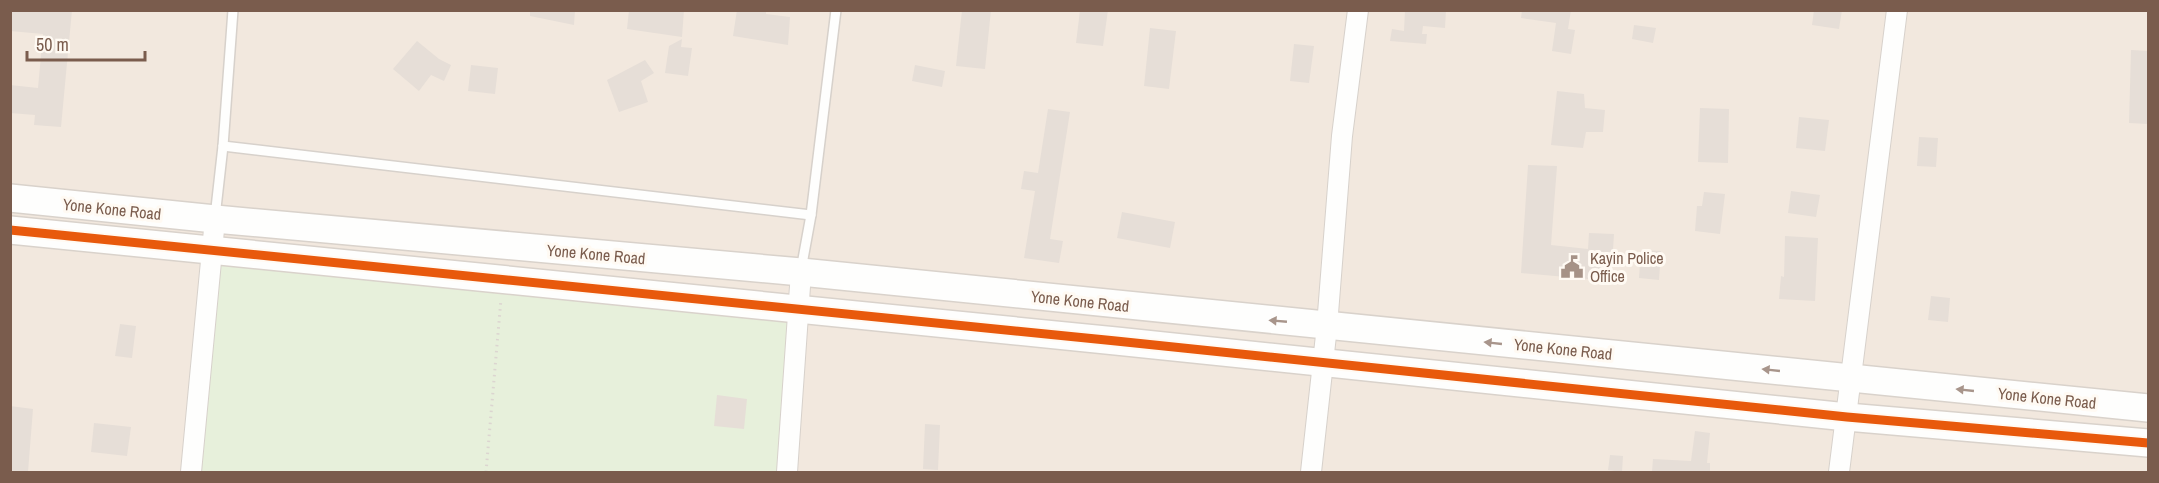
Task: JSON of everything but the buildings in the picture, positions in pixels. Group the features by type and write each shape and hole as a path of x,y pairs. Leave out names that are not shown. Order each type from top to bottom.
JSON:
{"street":[{"path":"1311,472 1327,326 1342,135 1358,10"},
{"path":"1839,472 1897,10"},
{"name":"Yone Kone Road","path":"10,198 215,219 801,272 2148,408"},
{"path":"192,472 215,219"},
{"path":"10,230 797,308 1846,417 2148,443"},
{"path":"787,472 801,272"},
{"path":"1116,341 1121,306"}],"lane":[{"path":"215,219 233,10"},
{"path":"801,272 811,215 836,10"},
{"path":"223,146 811,215"}],"path":[{"path":"486,472 503,279"}],"shaded area":[{"path":"11,11 2148,11 2148,472 11,472"}],"green space":[{"path":"211,251 797,308 781,472 191,472"}],"cycle path":[{"path":"10,230 1847,417 2148,443"}],"place":[{"name":"Kayin Police Office","path":"1572,267"}]}
